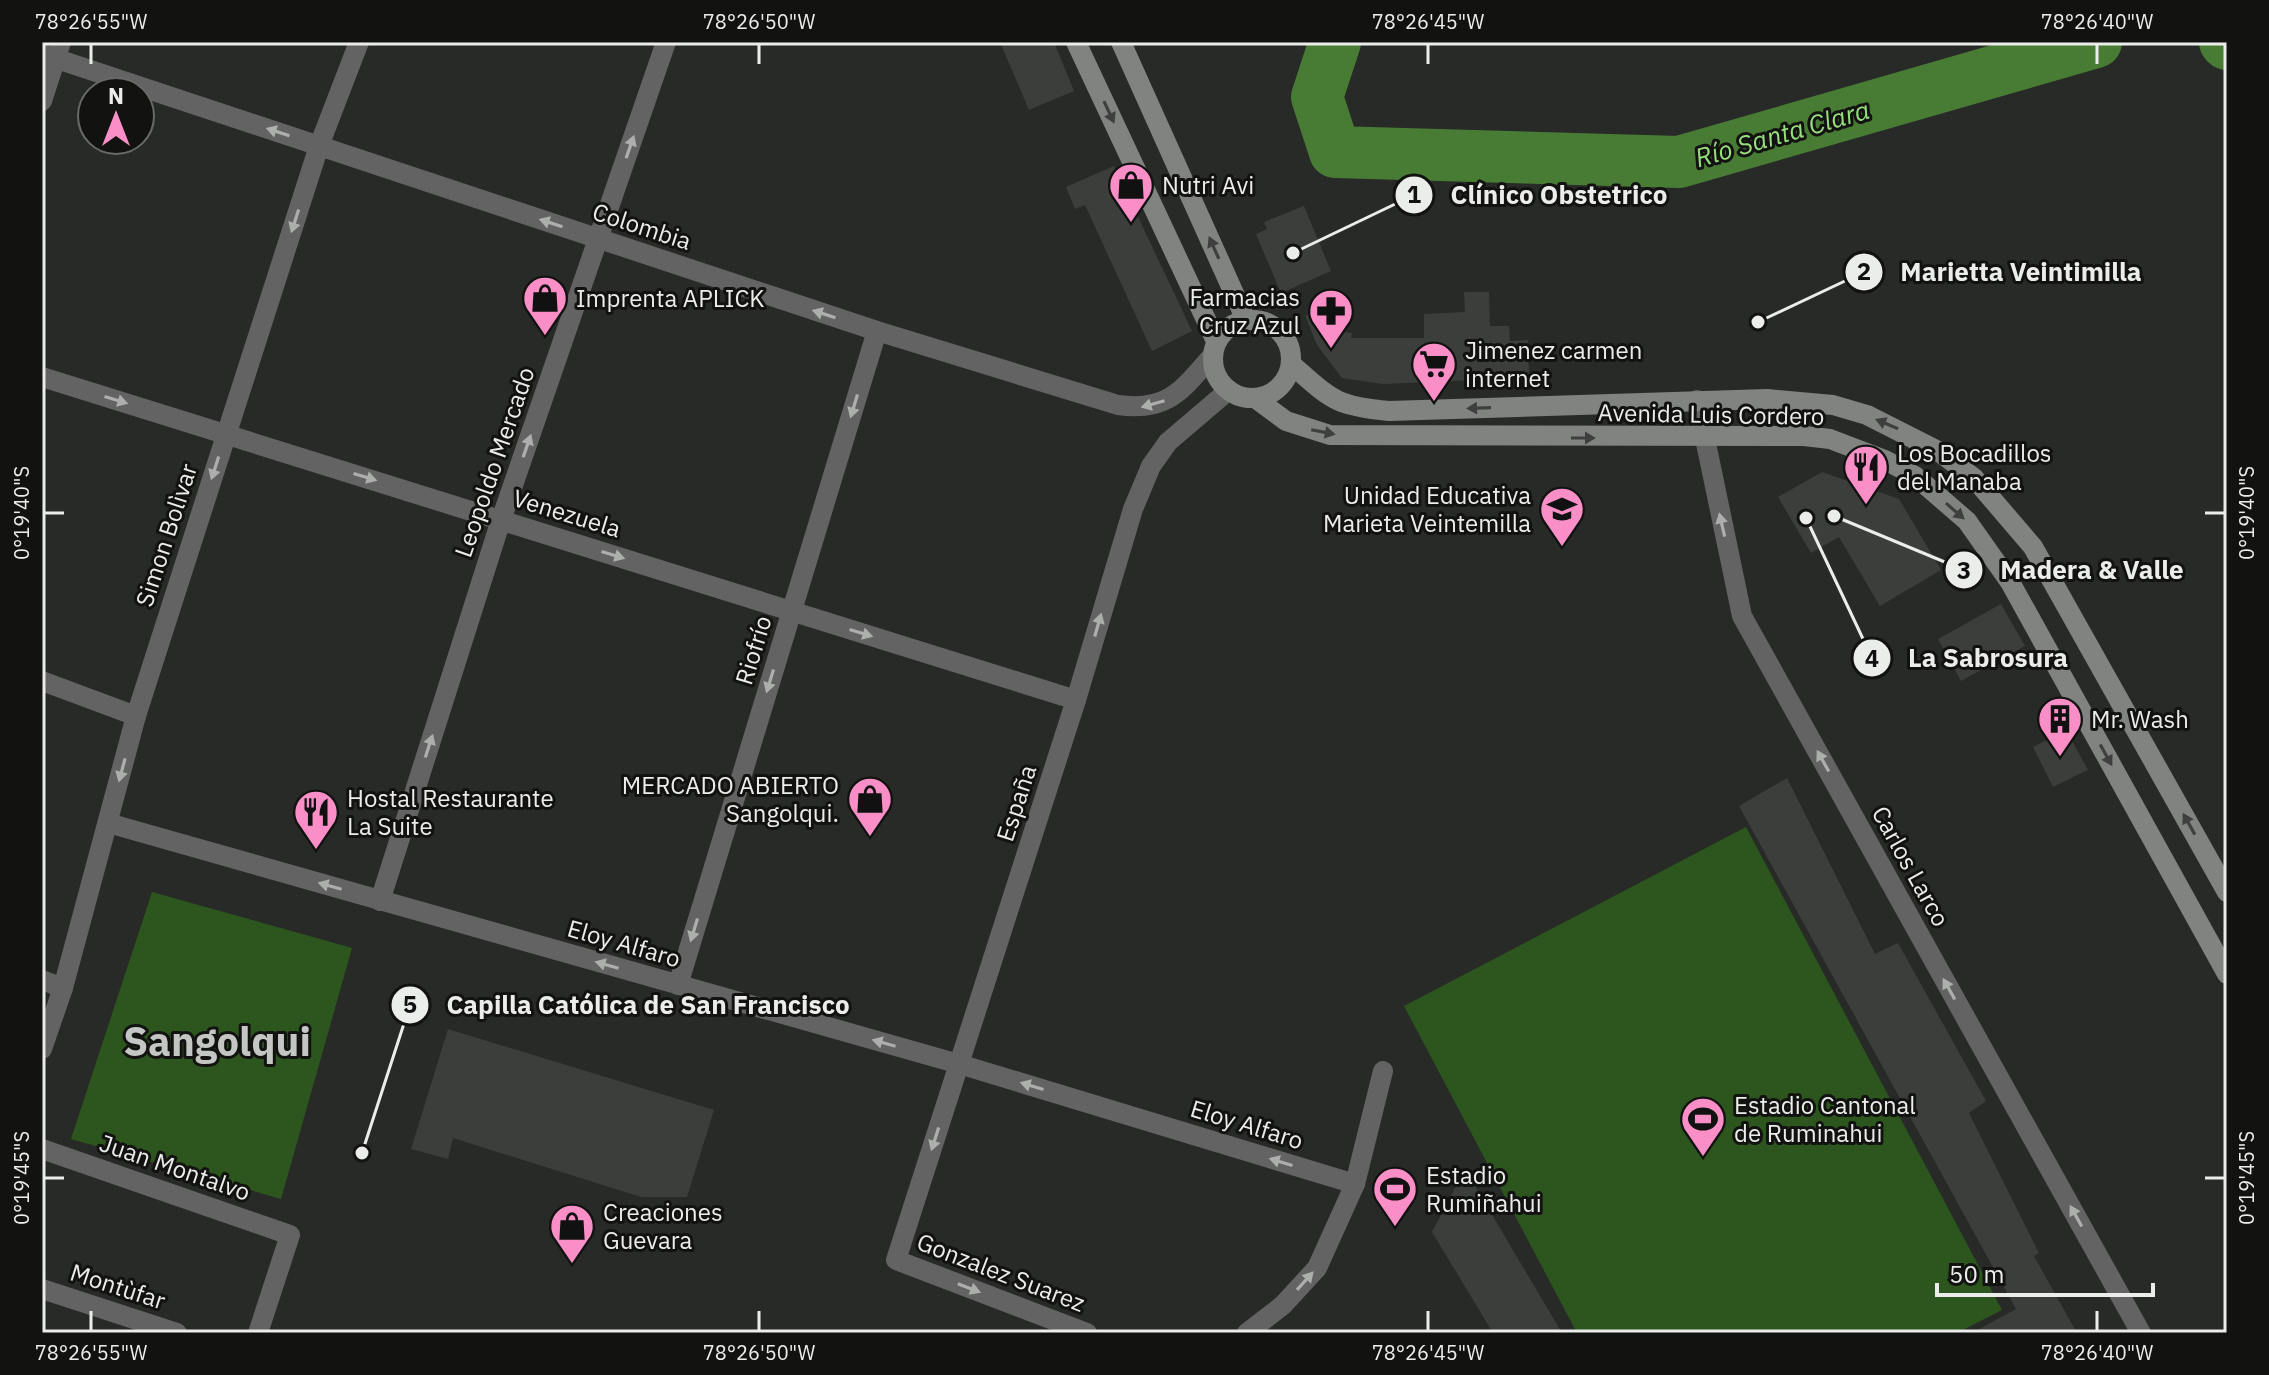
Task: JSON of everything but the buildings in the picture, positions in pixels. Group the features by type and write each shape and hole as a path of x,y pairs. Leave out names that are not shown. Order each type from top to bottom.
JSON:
{"main road":[{"path":"1076,42 1214,349 1216,375 1229,390 1255,398 1275,390 1288,374 1291,364 1287,340 1280,331 1258,320 1234,323 1214,349"},
{"path":"1121,42 1246,320"},
{"name":"Avenida Luis Cordero","path":"1291,364 1328,398 1341,405 1389,411 1767,399 1833,405 1898,428 1938,451 1974,478 2033,547 2227,892"},
{"name":"Avenida Luis Cordero","path":"1255,398 1286,421 1330,435 1804,436 1853,446 1915,476 1967,521 2010,582 2227,974"}],"street":[{"name":"Simon Bolìvar","path":"42,1049 63,988 136,716 319,146 359,42"},
{"name":"Leopoldo Mercado","path":"380,901 501,520 666,42"},
{"name":"Colombia","path":"53,52 319,146 877,331 1118,405 1140,408 1175,396 1214,349"},
{"path":"42,101 53,52"},
{"name":"Riofrío","path":"678,985 877,331"},
{"name":"Venezuela","path":"42,377 1076,700"},
{"name":"España","path":"896,1260 1076,700 1133,509 1151,466 1168,442 1229,390"},
{"name":"Carlos Larco","path":"1697,400 1702,438 1742,616 2141,1333"},
{"path":"42,681 136,716"},
{"name":"Eloy Alfaro","path":"108,823 959,1064 1355,1184"},
{"path":"42,980 63,988"},
{"path":"1247,1333 1283,1305 1317,1268 1355,1184 1383,1071"},
{"name":"Juan Montalvo","path":"42,1149 290,1235 258,1333"},
{"name":"Gonzalez Suarez","path":"896,1260 1087,1333"},
{"name":"Montùfar","path":"42,1289 177,1333"}],"green space":[{"name":"Estadio Cantonal de Ruminahui","path":"1746,827 2002,1310 1957,1333 1577,1333 1404,1006"},
{"path":"152,892 352,948 281,1199 71,1139"}],"waterway":[{"name":"Río Santa Clara","path":"1335,42 1317,97 1335,152 1679,162 2096,42"}],"place":[{"name":"Nutri Avi","path":"1131,224"},
{"name":"Clínico Obstetrico","path":"1293,253"},
{"name":"Marietta Veintimilla","path":"1758,322"},
{"name":"Imprenta APLICK","path":"545,337"},
{"name":"Farmacias Cruz Azul","path":"1331,350"},
{"name":"Jimenez carmen internet","path":"1434,403"},
{"name":"Los Bocadillos del Manaba","path":"1866,506"},
{"name":"Madera & Valle","path":"1834,516"},
{"name":"La Sabrosura","path":"1806,518"},
{"name":"Unidad Educativa Marieta Veintemilla","path":"1562,548"},
{"name":"Mr. Wash","path":"2060,758"},
{"name":"MERCADO ABIERTO Sangolqui.","path":"870,838"},
{"name":"Hostal Restaurante La Suite","path":"316,851"},
{"name":"Capilla Católica de San Francisco","path":"362,1153"},
{"name":"Estadio Cantonal de Ruminahui","path":"1703,1158"},
{"name":"Estadio Rumiñahui","path":"1395,1228"},
{"name":"Creaciones Guevara","path":"572,1265"}],"district":[{"name":"Sangolqui","path":"217,1041"}]}
